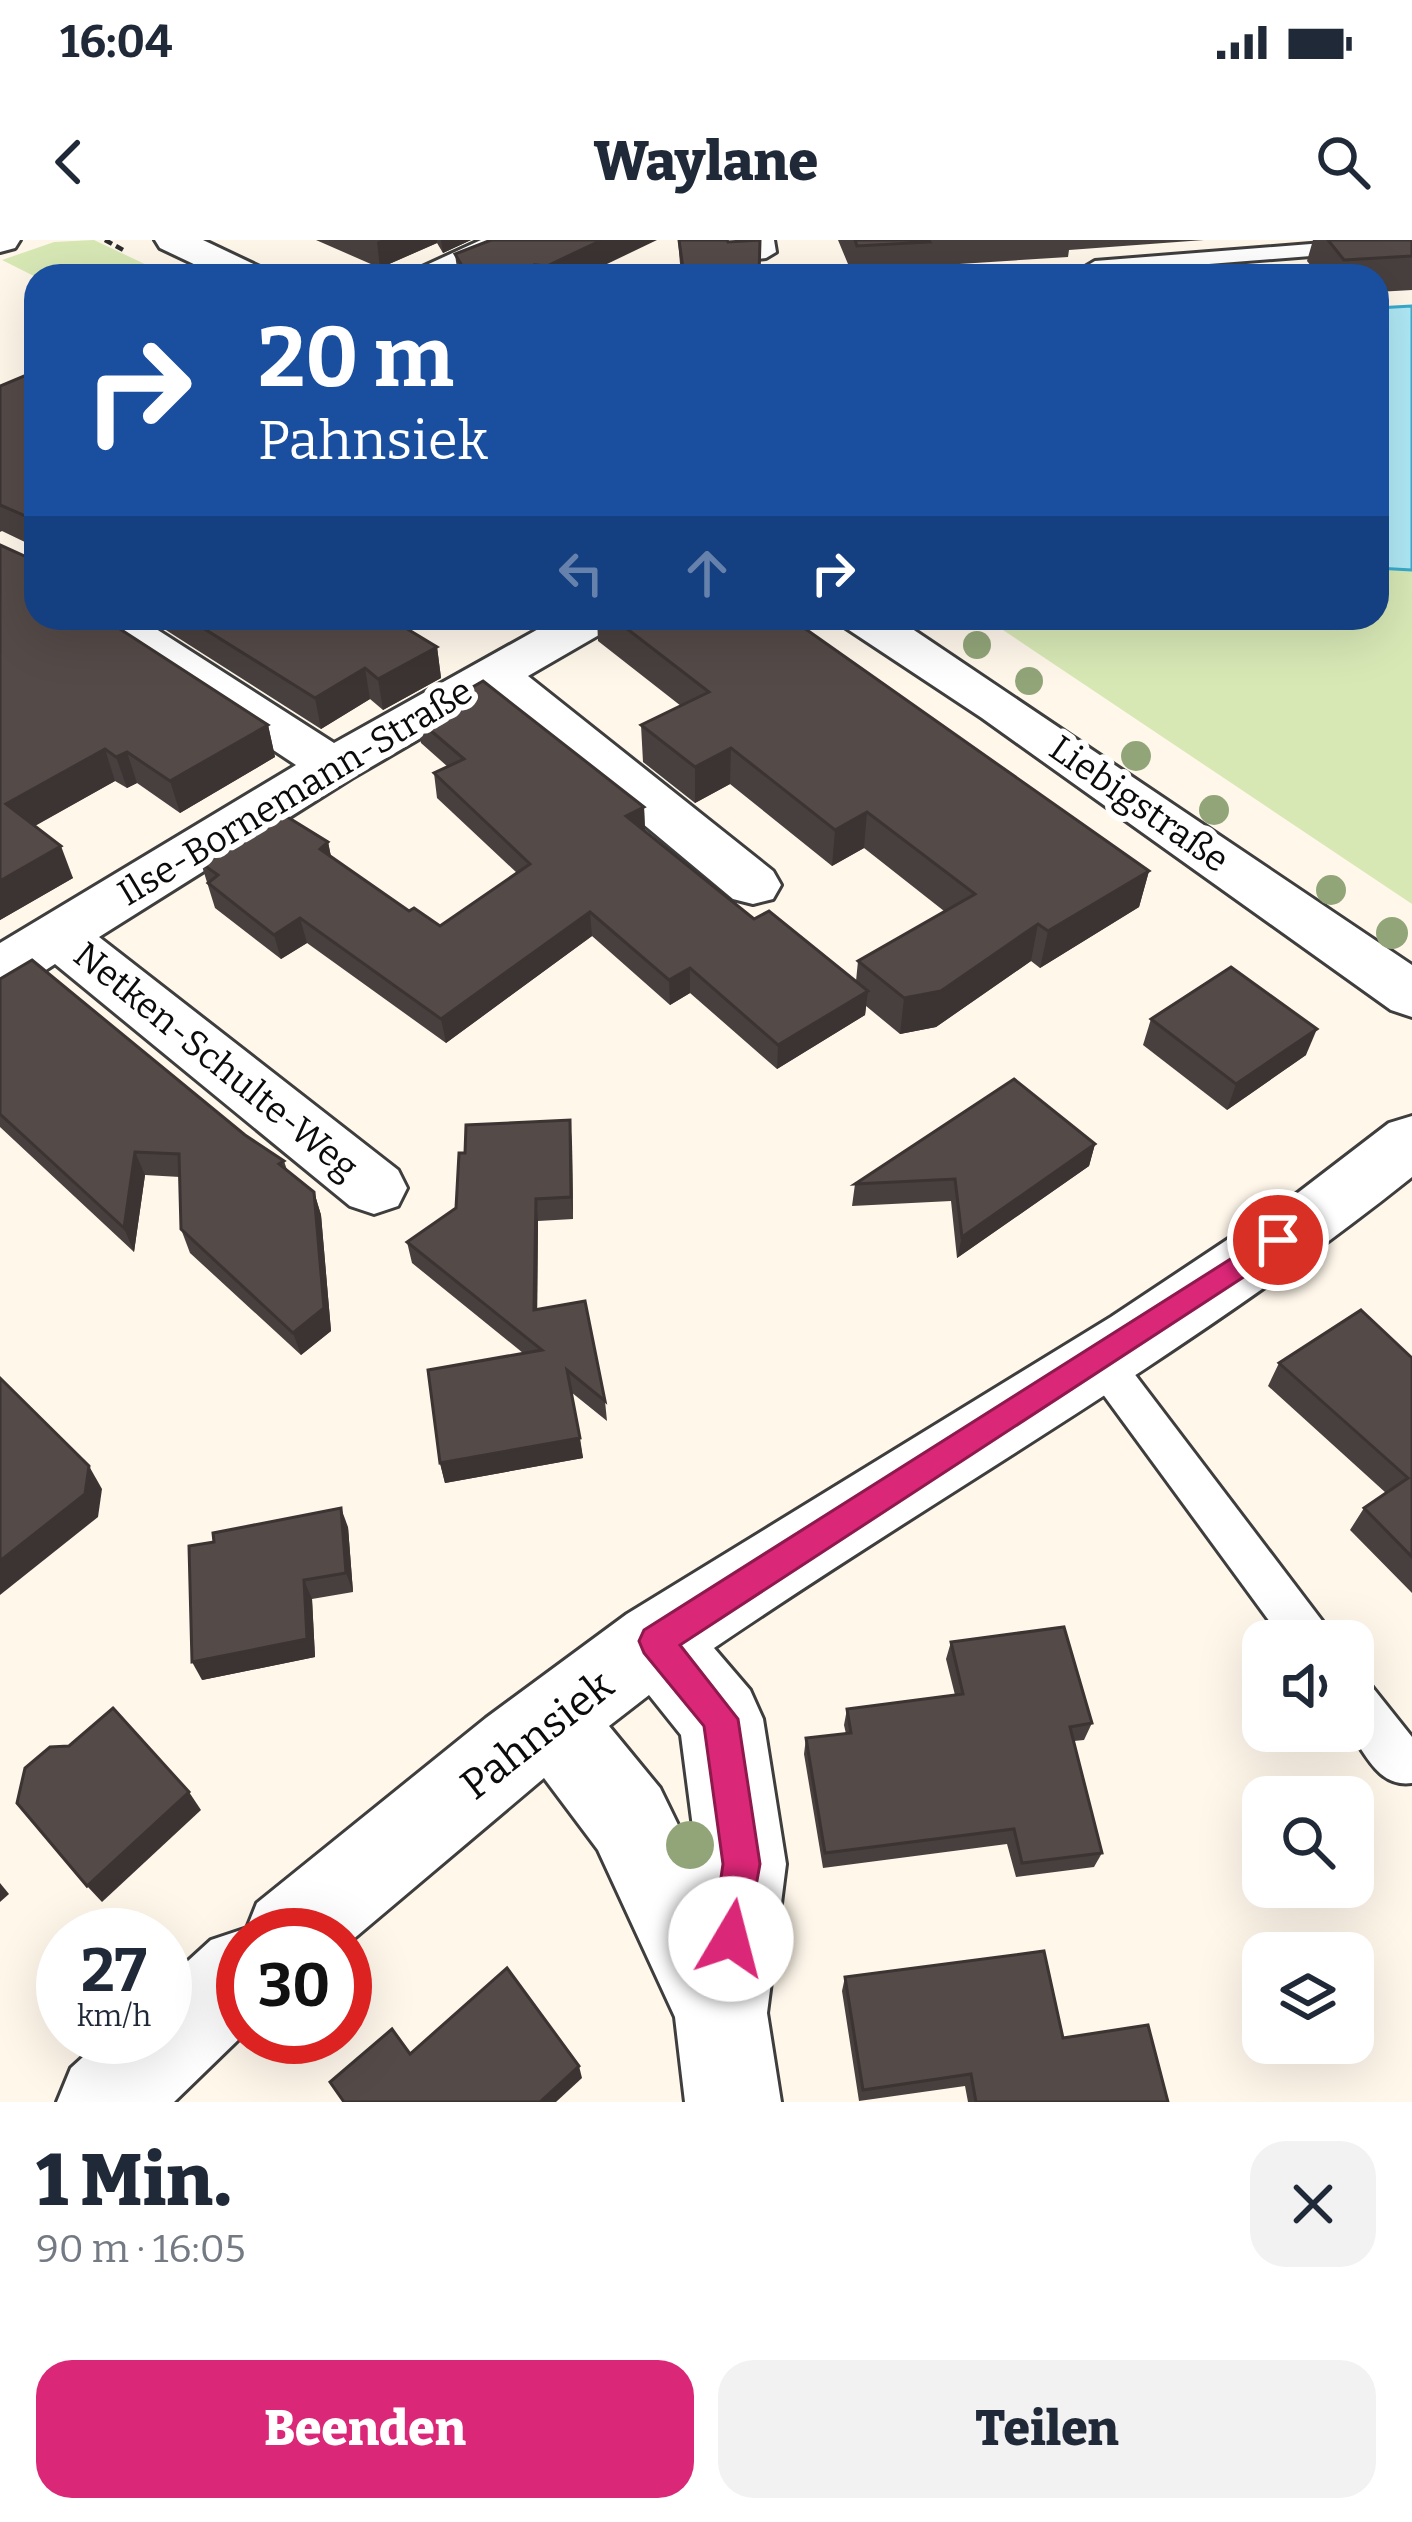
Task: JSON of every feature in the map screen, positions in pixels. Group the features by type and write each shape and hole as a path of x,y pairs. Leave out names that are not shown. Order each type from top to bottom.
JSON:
{"street":[{"path":"173,240 224,264"},
{"path":"459,264 511,240"},
{"path":"124,630 332,766"},
{"name":"Ilse-Bornemann-Straße","path":"0,971 332,766 573,630"},
{"name":"Liebigstraße","path":"880,630 1020,721 1412,995"},
{"path":"494,674 753,886"},
{"name":"Netken-Schulte-Weg","path":"58,934 374,1188"},
{"name":"Pahnsiek","path":"322,1908 656,1641 1100,1359 1349,1193 1412,1141"},
{"path":"656,1641 721,1719 742,1864 721,2013 733,2102"},
{"path":"552,1721 629,1819 721,2013"},
{"path":"105,2102 216,1997"}],"lane":[{"path":"734,258 766,252 764,240"},
{"path":"1133,264 1412,242"},
{"path":"1100,1359 1294,1620"},
{"path":"1374,1728 1399,1762 1412,1760"}],"green space":[{"path":"94,240 145,264 24,264 24,271 2,260 54,242"},
{"path":"1389,566 1412,570 1412,904 1003,630 1389,630"}],"water":[{"path":"1412,306 1412,570 1389,569 1389,307"}],"building":[{"path":"491,240 602,240 551,264 461,264 455,254"},
{"path":"679,240 760,240 759,264 682,264"},
{"path":"855,240 929,240 930,242 857,246"},
{"path":"1328,240 1412,240 1412,256 1344,260"},
{"path":"24,376 24,515 0,505 0,386"},
{"path":"0,545 24,556 24,630 122,630 268,725 170,781 127,752 116,757 105,749 6,804 61,846 0,881"},
{"path":"206,630 409,630 437,647 378,679 365,668 315,698"},
{"path":"629,630 807,630 1149,871 1048,931 1038,924 941,991 904,998 858,961 975,894 867,812 835,830 731,748 695,767 641,725 709,692"},
{"path":"483,681 644,807 626,816 754,919 769,911 868,991 778,1045 690,968 669,980 590,912 441,1019 300,918 274,935 208,883 218,875 201,863 281,813 328,842 320,849 409,911 414,908 440,926 530,864 434,773 464,759 417,719"},
{"path":"32,960 245,1135 284,1161 279,1164 314,1192 324,1308 293,1333 181,1229 179,1154 135,1152 124,1228 0,1114 0,979"},
{"path":"1231,967 1317,1029 1236,1084 1151,1019"},
{"path":"1014,1079 1095,1144 962,1237 955,1179 855,1184"},
{"path":"570,1120 571,1197 536,1199 534,1310 585,1301 605,1401 567,1370 580,1438 440,1463 428,1370 542,1350 407,1242 456,1208 459,1153 465,1153 466,1125"},
{"path":"1361,1310 1412,1358 1412,1557 1364,1508 1408,1478 1279,1363"},
{"path":"0,1378 89,1466 85,1494 0,1561"},
{"path":"341,1508 346,1573 304,1580 307,1639 192,1662 189,1546 214,1542 213,1533"},
{"path":"1064,1627 1092,1723 1070,1727 1102,1853 1022,1863 1014,1829 825,1853 806,1738 851,1733 847,1709 963,1694 951,1642"},
{"path":"113,1708 189,1792 87,1886 17,1803 25,1768 50,1747 69,1746"},
{"path":"1044,1951 1063,2038 1148,2025 1168,2102 976,2102 971,2074 863,2090 845,1977"},
{"path":"507,1968 579,2066 540,2102 344,2102 330,2082 351,2064 372,2064 372,2046 392,2029 410,2054"}],"route":[{"path":"731,1939 742,1864 721,1719 656,1641 1278,1240"}]}
